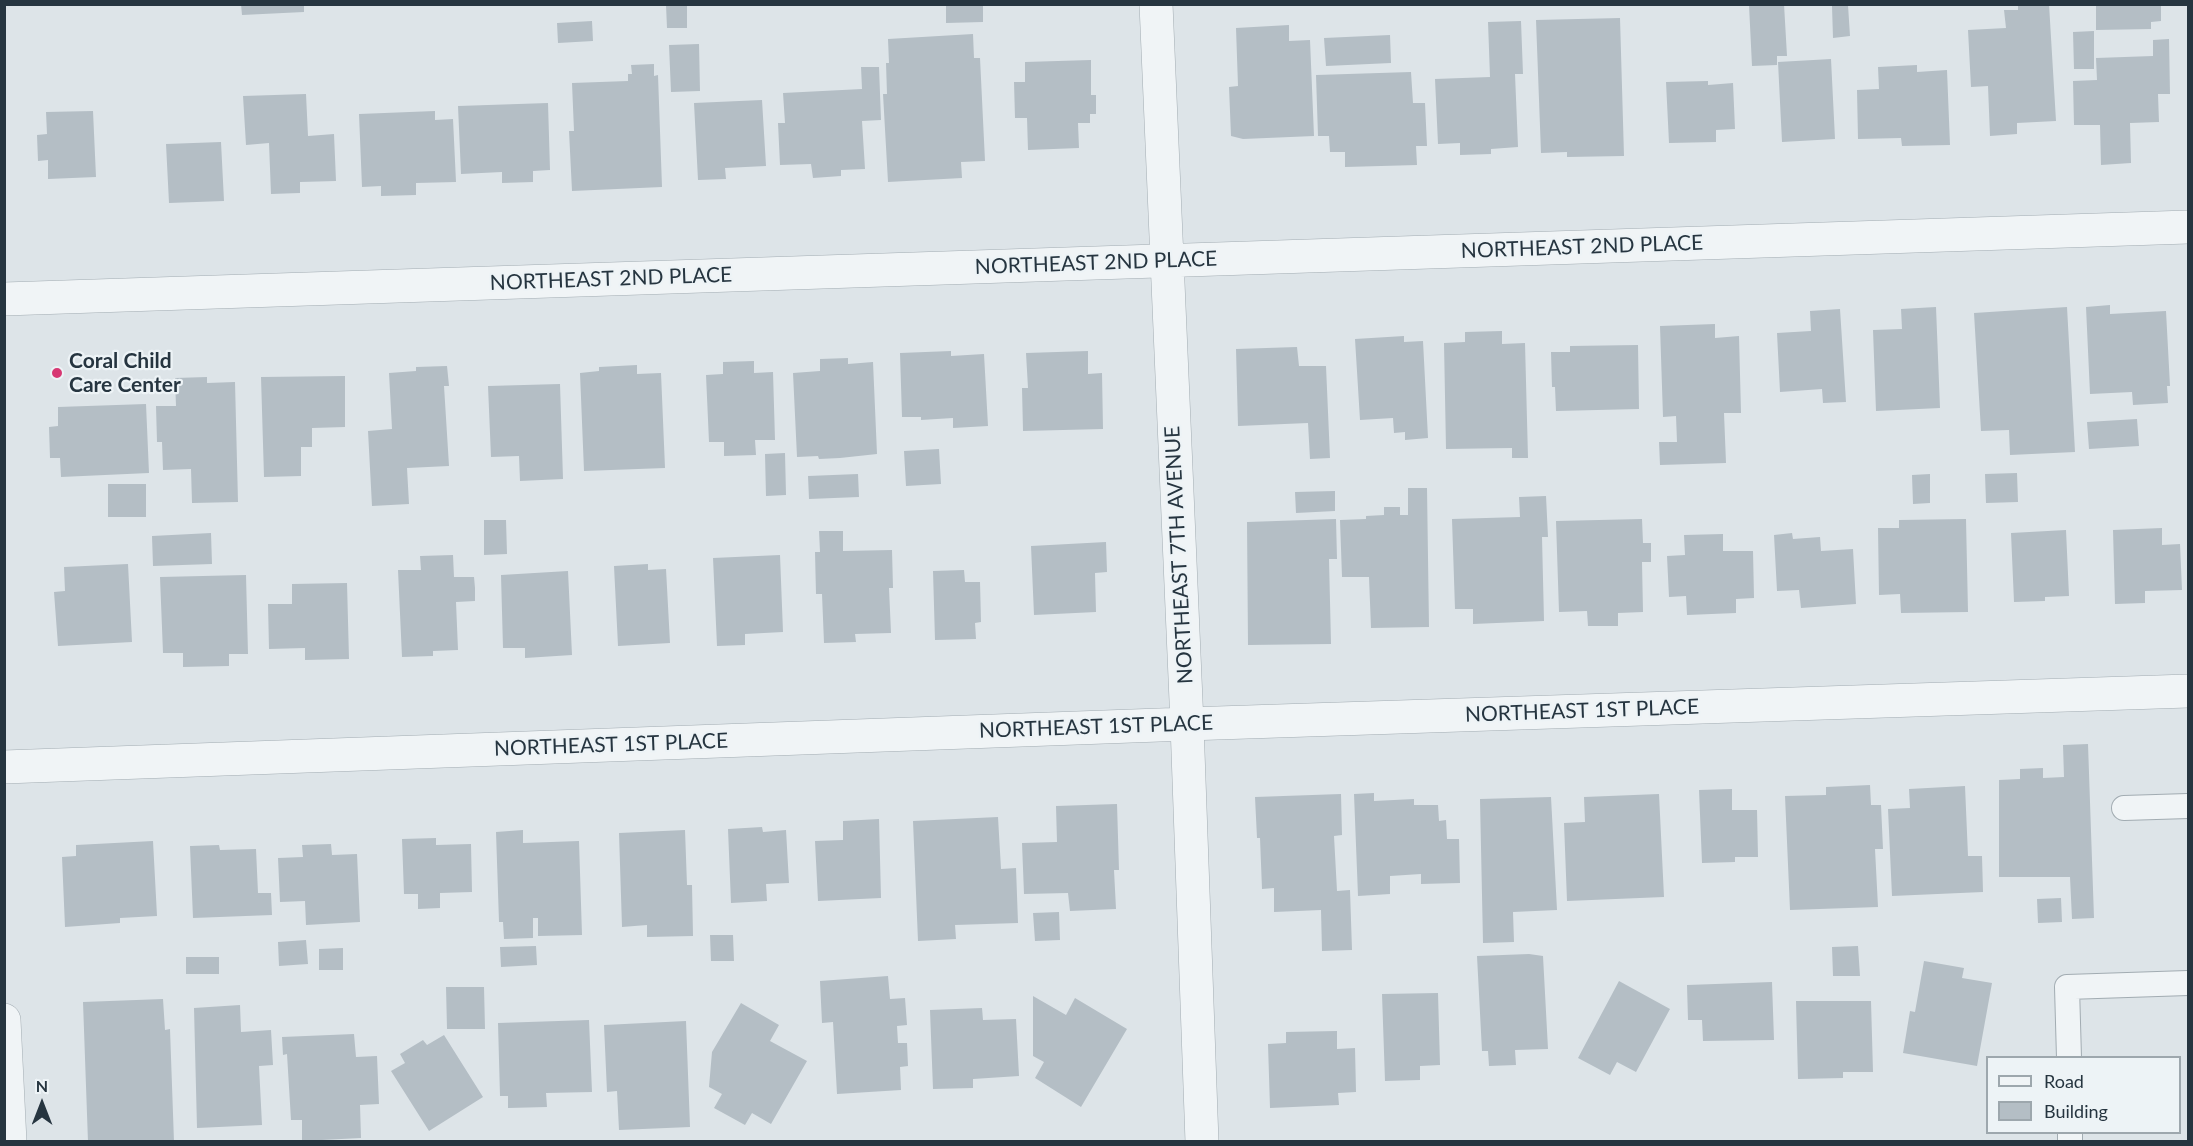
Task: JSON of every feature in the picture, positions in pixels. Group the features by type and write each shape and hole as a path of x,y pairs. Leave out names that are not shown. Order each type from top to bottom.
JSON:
{"street":[{"name":"NORTHEAST 7TH AVENUE","path":"1155,4 1187,724 1202,1142"},
{"name":"NORTHEAST 2ND PLACE","path":"4,299 2188,228"},
{"name":"NORTHEAST 1ST PLACE","path":"4,767 1187,724 2188,691"},
{"path":"4,1020 10,1142"}],"lane":[{"path":"2124,808 2188,806"},
{"path":"2069,1056 2067,987 2188,983"}],"building":[{"path":"241,4 304,4 304,12 242,15"},
{"path":"946,4 983,4 983,22 946,23"},
{"path":"1784,4 1787,56 1777,56 1777,65 1752,66 1749,5"},
{"path":"2018,4 2049,4 2056,121 2017,123 2017,134 1990,136 1988,86 1971,87 1968,30 2006,28 2004,10 2018,10"},
{"path":"2096,4 2161,4 2161,21 2151,22 2151,29 2096,30"},
{"path":"666,5 687,5 687,28 667,28"},
{"path":"1848,5 1850,36 1833,38 1832,6"},
{"path":"1620,18 1624,156 1567,157 1567,152 1541,153 1536,20"},
{"path":"592,21 593,41 558,43 557,23"},
{"path":"1521,21 1523,74 1515,74 1518,147 1491,149 1491,154 1460,155 1460,143 1438,144 1435,79 1490,77 1488,22"},
{"path":"1289,25 1289,41 1310,40 1314,136 1243,139 1231,136 1229,87 1238,86 1236,28"},
{"path":"2094,31 2094,69 2074,69 2073,32"},
{"path":"973,34 974,58 980,58 985,161 961,162 962,178 888,182 883,94 887,94 888,39"},
{"path":"1390,35 1391,63 1326,66 1324,38"},
{"path":"2169,39 2170,94 2158,94 2159,122 2130,123 2131,163 2101,165 2100,125 2074,125 2073,81 2097,80 2096,58 2153,56 2153,40"},
{"path":"699,44 700,91 671,92 669,45"},
{"path":"1831,59 1835,139 1782,142 1778,62"},
{"path":"1091,60 1091,95 1096,95 1096,114 1090,114 1090,123 1078,123 1079,148 1028,150 1027,118 1015,118 1014,82 1025,82 1025,62"},
{"path":"654,64 654,76 658,75 662,187 572,191 569,131 574,131 572,83 628,81 628,74 632,74 631,65"},
{"path":"1917,65 1917,72 1947,70 1950,145 1902,146 1901,138 1858,139 1857,90 1879,89 1878,67"},
{"path":"861,67 879,67 881,120 862,121 865,169 841,170 841,176 813,178 811,164 780,165 778,123 785,123 783,93 862,89"},
{"path":"1411,72 1413,103 1425,103 1427,146 1416,146 1417,165 1345,167 1345,152 1330,152 1329,136 1318,136 1316,75"},
{"path":"1708,81 1708,85 1733,83 1735,129 1716,130 1716,142 1669,143 1666,82"},
{"path":"306,94 308,136 334,134 336,181 300,182 300,193 271,194 269,143 246,145 243,96"},
{"path":"762,100 766,166 725,168 726,179 698,180 694,103"},
{"path":"548,103 550,170 533,171 533,182 502,183 502,172 461,174 458,106"},
{"path":"93,111 96,177 48,179 48,160 38,161 37,135 47,134 46,112"},
{"path":"435,111 435,120 453,119 456,182 416,183 416,195 381,196 381,186 362,187 359,114"},
{"path":"221,142 224,201 169,203 166,144"},
{"path":"2110,305 2110,314 2166,311 2170,386 2167,386 2168,403 2133,405 2132,392 2090,394 2086,307"},
{"path":"1936,307 1940,408 1876,411 1873,330 1902,329 1901,309"},
{"path":"2067,307 2075,452 2010,455 2009,430 1981,431 1974,313"},
{"path":"1840,309 1846,402 1823,403 1822,389 1780,392 1777,333 1811,331 1810,311"},
{"path":"1715,324 1715,338 1739,336 1741,413 1724,413 1726,463 1660,465 1659,442 1677,442 1676,416 1663,417 1660,326"},
{"path":"1502,331 1502,344 1525,343 1528,458 1512,458 1512,448 1446,449 1444,343 1465,342 1465,332"},
{"path":"1404,336 1404,342 1423,341 1428,438 1405,440 1405,432 1394,433 1393,418 1360,420 1355,339"},
{"path":"1638,345 1639,409 1556,411 1555,387 1552,387 1551,352 1570,352 1570,346"},
{"path":"1297,347 1299,366 1326,366 1330,458 1310,459 1308,423 1238,426 1236,349"},
{"path":"951,351 951,356 984,354 988,426 953,428 953,418 921,420 921,417 902,417 900,353"},
{"path":"1088,351 1088,374 1102,373 1103,429 1023,431 1022,388 1028,388 1026,353"},
{"path":"848,358 848,364 873,362 877,454 819,459 818,456 797,457 793,373 820,371 820,359"},
{"path":"754,361 754,373 773,372 775,440 755,440 756,455 724,456 724,442 709,442 706,375 723,374 723,362"},
{"path":"637,365 637,374 661,373 665,468 584,471 580,373 599,371 599,367"},
{"path":"447,366 449,386 444,386 449,466 407,468 409,504 372,506 368,431 392,429 389,373 416,371 416,367"},
{"path":"345,376 345,427 312,428 312,447 301,447 301,476 264,477 261,377"},
{"path":"207,377 207,383 235,382 238,502 192,503 191,469 163,470 162,442 157,442 156,406 176,406 175,378"},
{"path":"560,384 563,479 520,481 519,456 491,457 488,386"},
{"path":"146,404 149,473 61,477 60,458 50,458 49,427 58,426 58,407"},
{"path":"2137,419 2139,446 2089,449 2087,422"},
{"path":"939,449 941,484 906,486 904,451"},
{"path":"785,453 786,495 766,496 765,454"},
{"path":"2017,473 2018,502 1986,503 1985,474"},
{"path":"858,474 859,497 809,499 808,476"},
{"path":"1930,474 1930,503 1913,504 1912,475"},
{"path":"108,484 146,484 146,517 108,517"},
{"path":"1408,488 1427,488 1429,627 1371,628 1369,577 1342,577 1340,520 1366,519 1366,516 1384,515 1384,507 1400,507 1400,515 1408,515"},
{"path":"1335,491 1335,511 1296,513 1295,492"},
{"path":"1546,496 1548,537 1542,537 1544,621 1473,624 1473,609 1455,609 1452,519 1520,517 1519,497"},
{"path":"1336,519 1337,559 1329,559 1331,644 1248,645 1247,522"},
{"path":"1642,519 1643,543 1651,543 1651,562 1642,562 1643,612 1618,613 1618,626 1588,626 1587,611 1559,612 1556,521"},
{"path":"1966,519 1968,612 1901,613 1900,594 1879,595 1878,528 1899,528 1899,520"},
{"path":"484,520 506,520 507,554 484,555"},
{"path":"2162,528 2162,545 2180,544 2182,590 2145,591 2145,603 2115,604 2113,530"},
{"path":"2066,530 2069,596 2045,597 2045,601 2014,602 2011,533"},
{"path":"819,531 843,531 843,551 892,550 893,588 889,588 891,633 855,634 856,642 824,643 822,594 816,594 815,552 820,552"},
{"path":"211,533 212,564 153,566 152,536"},
{"path":"1792,533 1793,539 1820,537 1821,551 1853,549 1856,604 1801,608 1799,590 1777,591 1774,535"},
{"path":"1723,534 1723,551 1753,551 1754,598 1736,599 1736,613 1687,615 1686,596 1669,597 1667,556 1685,555 1684,535"},
{"path":"1106,542 1107,572 1095,573 1096,612 1034,615 1031,546"},
{"path":"453,555 454,577 474,577 475,588 475,601 456,602 458,650 433,651 433,656 402,657 398,570 421,570 420,556"},
{"path":"780,555 783,632 745,634 745,645 717,646 713,558"},
{"path":"128,564 132,642 58,646 54,592 65,591 64,567"},
{"path":"648,564 648,570 666,569 670,643 618,646 614,566"},
{"path":"964,570 965,582 980,582 981,622 975,623 976,639 935,640 933,571"},
{"path":"568,571 572,655 525,658 525,648 503,648 501,575"},
{"path":"246,575 248,654 229,654 229,666 183,667 183,653 163,653 160,577"},
{"path":"347,583 349,659 305,660 305,648 269,649 268,604 292,604 292,584"},
{"path":"2088,744 2094,918 2072,919 2070,877 1999,877 1999,780 2020,779 2020,769 2043,768 2043,778 2064,777 2063,745"},
{"path":"1870,785 1871,805 1881,805 1883,849 1875,849 1878,907 1790,910 1785,796 1826,795 1826,787"},
{"path":"1965,786 1968,856 1982,856 1983,892 1892,896 1888,809 1910,808 1909,789"},
{"path":"1732,789 1732,810 1757,810 1758,857 1735,857 1735,862 1702,863 1699,790"},
{"path":"1374,793 1374,801 1414,799 1414,805 1438,805 1439,821 1446,820 1447,839 1459,839 1460,883 1421,884 1421,874 1390,876 1390,894 1358,896 1354,794"},
{"path":"1341,794 1342,835 1334,836 1337,891 1350,890 1352,950 1322,951 1321,910 1274,912 1274,888 1262,889 1260,838 1257,838 1255,797"},
{"path":"1659,794 1664,897 1567,901 1564,823 1585,822 1584,797"},
{"path":"1551,797 1557,910 1513,912 1514,942 1483,943 1480,799"},
{"path":"1117,804 1119,870 1114,870 1116,909 1070,911 1068,893 1024,894 1022,843 1057,842 1056,806"},
{"path":"998,817 1001,869 1016,868 1018,923 955,925 956,939 918,941 913,821"},
{"path":"879,819 881,898 818,901 815,841 843,840 843,821"},
{"path":"762,827 763,832 786,830 789,883 766,884 767,901 731,903 728,829"},
{"path":"523,830 523,843 579,841 582,935 538,936 538,918 533,918 533,938 504,939 503,922 499,922 496,832"},
{"path":"685,830 687,885 692,885 693,936 647,937 647,925 622,927 619,833"},
{"path":"436,838 436,845 471,844 472,892 440,893 440,908 418,909 418,894 404,894 402,839"},
{"path":"153,841 157,916 120,918 120,923 65,927 62,857 76,856 76,845"},
{"path":"331,844 332,855 357,854 360,922 306,925 305,901 280,902 278,858 303,857 302,845"},
{"path":"219,845 220,850 256,849 258,893 271,893 272,915 193,918 190,846"},
{"path":"2061,898 2062,922 2038,923 2037,899"},
{"path":"1059,912 1060,940 1035,941 1033,913"},
{"path":"710,935 733,935 734,961 711,961"},
{"path":"306,940 308,964 279,966 278,942"},
{"path":"536,946 537,965 501,967 500,947"},
{"path":"1858,946 1860,976 1833,976 1832,947"},
{"path":"343,948 343,970 319,970 319,949"},
{"path":"1529,954 1543,956 1548,1049 1515,1050 1516,1065 1489,1066 1488,1051 1482,1051 1477,956"},
{"path":"186,957 219,957 219,974 186,974"},
{"path":"1924,961 1964,968 1962,978 1992,983 1977,1066 1903,1053 1910,1011 1915,1012"},
{"path":"888,976 890,999 905,998 907,1025 897,1026 898,1043 907,1043 908,1066 900,1067 901,1090 837,1094 833,1022 822,1023 820,981"},
{"path":"1619,981 1670,1009 1636,1072 1617,1062 1610,1075 1578,1058"},
{"path":"1772,982 1774,1040 1703,1041 1702,1020 1688,1020 1687,985"},
{"path":"446,987 484,987 485,1029 447,1029"},
{"path":"1438,993 1440,1065 1420,1066 1420,1080 1385,1081 1382,994"},
{"path":"1033,996 1066,1015 1075,998 1127,1029 1081,1107 1035,1078 1044,1062 1033,1056"},
{"path":"163,999 165,1030 170,1029 174,1142 88,1142 83,1002"},
{"path":"1796,1001 1871,1001 1873,1072 1843,1072 1843,1078 1798,1079"},
{"path":"741,1003 779,1025 770,1041 807,1061 771,1124 752,1113 745,1125 714,1108 722,1094 709,1087 712,1052"},
{"path":"240,1005 241,1032 271,1030 273,1065 259,1066 262,1125 197,1128 194,1008"},
{"path":"982,1008 983,1020 1016,1019 1019,1076 973,1079 973,1088 933,1089 930,1010"},
{"path":"589,1020 592,1092 546,1093 547,1107 508,1108 508,1096 500,1096 498,1023"},
{"path":"686,1021 690,1127 619,1130 617,1091 607,1092 604,1025"},
{"path":"1337,1031 1337,1049 1355,1048 1356,1092 1338,1093 1339,1105 1270,1108 1268,1044 1286,1043 1286,1032"},
{"path":"354,1034 356,1057 377,1056 379,1104 360,1105 361,1138 302,1141 302,1120 291,1120 287,1054 283,1055 282,1037"},
{"path":"444,1035 483,1097 429,1131 391,1071 405,1063 400,1054 423,1040 427,1045"}],"place":[{"name":"Coral Child Care Center","path":"57,373"}]}
